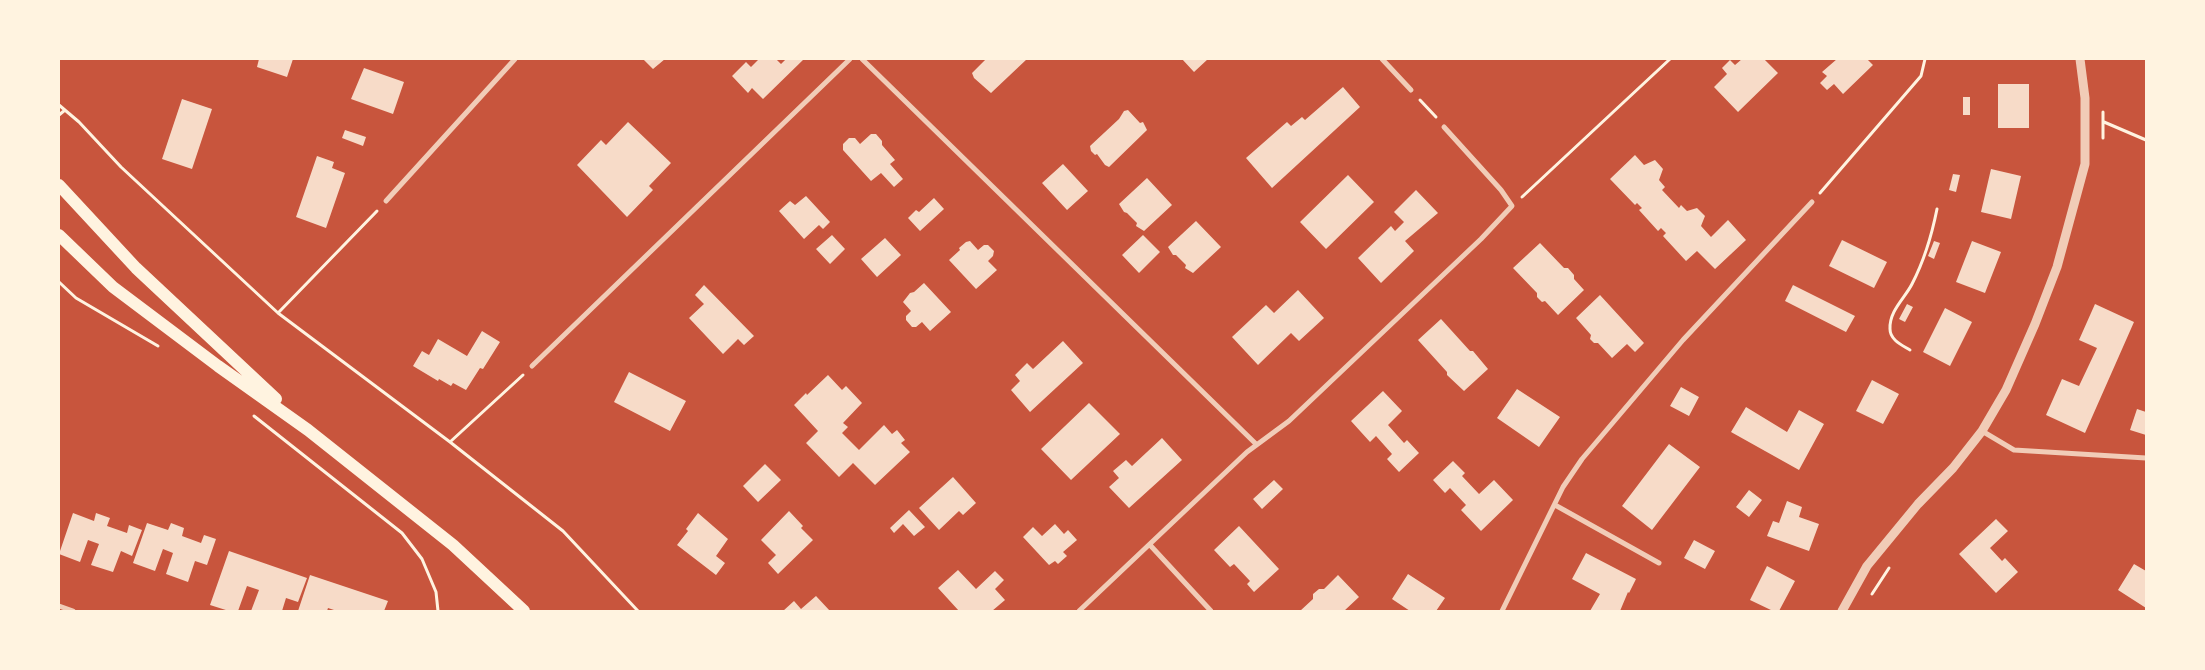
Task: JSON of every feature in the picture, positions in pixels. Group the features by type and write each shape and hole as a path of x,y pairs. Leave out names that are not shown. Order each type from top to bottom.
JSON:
{"main road":[{"path":"59,185 136,268 308,430"},
{"path":"59,235 113,287 218,366 308,430 454,545 524,611"}],"street":[{"path":"386,201 515,59"},
{"path":"532,366 850,59"},
{"path":"862,59 1256,444"},
{"path":"1382,59 1411,90"},
{"path":"1842,611 1867,566 1918,504 1953,468 1982,431 2006,390 2035,324 2057,267 2085,164 2085,98 2080,59"},
{"path":"1079,611 1256,444 1289,421 1481,239 1512,206 1501,190 1444,127"},
{"path":"1502,611 1563,487 1582,459 1683,340 1812,202"},
{"path":"1982,431 2014,450 2146,458"},
{"path":"1555,505 1660,563"},
{"path":"1150,545 1211,611"},
{"path":"59,606 73,611"}],"path":[{"path":"1512,206 1670,59"},
{"path":"1812,202 1920,76 1925,59"},
{"path":"1411,90 1444,127"},
{"path":"59,105 79,122 121,167 278,313 450,442 563,531 638,611"},
{"path":"59,115 65,110"},
{"path":"2104,122 2146,140"},
{"path":"278,313 386,201"},
{"path":"1910,350 1894,340 1889,329 1892,314 1912,284 1933,226 1937,209"},
{"path":"59,282 76,298 161,348"},
{"path":"450,442 532,366"},
{"path":"248,412 402,533 422,559 436,592 438,611"}],"building":[{"path":"259,59 293,59 287,77 257,67"},
{"path":"643,59 665,59 653,69"},
{"path":"759,59 776,59 781,64 786,59 804,59 763,99 752,88 748,93 732,76 746,62 751,67"},
{"path":"986,59 1027,59 991,93 974,78 972,73"},
{"path":"1182,59 1208,59 1194,72"},
{"path":"1742,59 1764,59 1778,73 1738,112 1714,87 1727,74 1722,68 1730,60 1735,65"},
{"path":"1837,59 1867,59 1873,65 1843,94 1834,84 1827,90 1820,83 1827,76 1822,72"},
{"path":"364,68 404,82 393,114 351,99"},
{"path":"1998,84 2029,84 2029,128 1998,128"},
{"path":"1343,87 1360,107 1272,188 1246,158 1287,122 1291,126 1302,117 1305,120"},
{"path":"1963,97 1970,97 1970,115 1963,115"},
{"path":"182,99 212,109 192,169 162,159"},
{"path":"1128,110 1140,123 1143,122 1147,130 1109,167 1105,165 1097,154 1095,155 1091,151 1090,146 1119,119 1124,111"},
{"path":"628,122 671,163 649,186 653,190 627,217 577,165 601,140 606,145"},
{"path":"345,130 366,137 363,146 342,138"},
{"path":"871,134 876,134 882,141 882,145 895,160 890,164 903,179 894,187 881,173 871,181 843,150 843,144 849,138 855,138 860,144"},
{"path":"1635,155 1644,165 1655,160 1663,169 1659,180 1665,187 1662,190 1679,208 1681,205 1687,211 1697,208 1705,216 1701,226 1711,237 1728,220 1746,240 1715,269 1697,251 1686,261 1663,236 1666,233 1661,228 1658,231 1639,210 1642,208 1637,203 1635,205 1610,179"},
{"path":"317,156 334,162 332,168 345,173 326,228 296,217"},
{"path":"1063,164 1088,191 1067,210 1042,183"},
{"path":"1991,169 2021,176 2011,219 1981,212"},
{"path":"1953,174 1960,175 1956,192 1949,190"},
{"path":"1348,175 1374,202 1326,249 1300,222"},
{"path":"1147,178 1172,205 1144,231 1136,226 1137,223 1124,212 1119,204"},
{"path":"1416,190 1438,213 1405,241 1414,251 1381,283 1358,258 1391,226 1395,231 1404,222 1394,212"},
{"path":"806,196 830,222 823,229 819,225 804,239 779,211 790,201 795,205"},
{"path":"934,198 944,209 920,231 908,218 916,210 919,212"},
{"path":"1196,221 1221,247 1193,273 1185,268 1186,265 1176,255 1173,255 1168,247"},
{"path":"832,235 845,249 830,264 816,249"},
{"path":"1143,235 1160,252 1139,273 1122,255"},
{"path":"885,238 901,255 877,277 861,259"},
{"path":"1842,240 1887,262 1874,288 1829,266"},
{"path":"970,241 978,250 984,245 988,245 994,251 993,256 988,261 997,270 976,289 949,260 960,250 959,248"},
{"path":"1934,241 1940,243 1934,259 1928,256"},
{"path":"1972,241 2001,252 1985,293 1956,282"},
{"path":"1540,243 1564,268 1568,268 1574,275 1574,279 1584,290 1558,315 1545,301 1542,302 1537,297 1537,293 1513,268"},
{"path":"924,283 951,312 930,331 922,322 916,327 912,327 906,320 906,316 911,311 903,302 910,293 914,292"},
{"path":"704,285 754,336 744,345 738,339 723,354 689,318 704,304 695,295"},
{"path":"1793,285 1855,316 1846,332 1785,301"},
{"path":"1298,290 1324,318 1299,341 1291,333 1258,365 1232,337 1266,305 1274,313"},
{"path":"1600,295 1644,343 1635,352 1627,344 1612,358 1598,343 1594,343 1590,339 1591,335 1576,318"},
{"path":"1907,304 1913,307 1905,322 1899,319"},
{"path":"2095,304 2134,322 2085,433 2046,415 2062,379 2079,386 2097,348 2079,340"},
{"path":"1945,308 1972,322 1950,366 1923,352"},
{"path":"1441,319 1488,369 1464,391 1447,375 1447,372 1418,340"},
{"path":"482,331 500,342 483,369 480,368 466,390 453,383 451,386 439,379 438,381 413,366 422,351 429,355 438,339 467,356"},
{"path":"1063,341 1083,363 1030,412 1011,390 1020,381 1015,375 1027,363 1033,369"},
{"path":"629,372 686,401 670,431 614,402"},
{"path":"828,375 842,390 846,386 862,403 843,423 848,427 842,433 859,450 884,425 892,434 897,430 905,440 901,443 910,452 875,485 853,463 839,477 806,443 818,431 794,405"},
{"path":"1872,380 1899,394 1883,424 1856,411"},
{"path":"1681,387 1699,397 1689,416 1670,406"},
{"path":"1517,389 1560,417 1539,447 1497,418"},
{"path":"1383,391 1402,411 1388,425 1404,443 1407,440 1419,453 1399,472 1387,459 1392,454 1376,436 1370,442 1351,421"},
{"path":"1089,403 1120,434 1071,480 1041,449"},
{"path":"1746,407 1787,432 1799,410 1824,424 1799,470 1731,432"},
{"path":"2137,409 2146,412 2146,435 2130,430"},
{"path":"1162,438 1182,460 1129,508 1109,487 1119,478 1113,471 1126,460 1132,466"},
{"path":"1669,444 1700,467 1652,530 1622,506"},
{"path":"1453,461 1465,473 1462,476 1479,494 1494,480 1513,500 1481,531 1461,510 1466,505 1450,488 1445,493 1433,480"},
{"path":"765,464 781,480 758,502 743,486"},
{"path":"953,477 976,503 963,515 959,511 939,530 919,508"},
{"path":"1274,480 1283,489 1262,509 1253,499"},
{"path":"1749,490 1762,500 1749,517 1736,507"},
{"path":"1787,501 1802,507 1799,517 1819,524 1809,551 1767,536 1773,521 1779,523"},
{"path":"909,510 925,527 914,536 903,524 894,533 890,528"},
{"path":"789,511 803,526 801,528 813,540 778,574 768,563 776,555 761,540"},
{"path":"73,513 94,521 96,513 110,518 107,526 127,533 129,525 142,530 132,556 121,551 113,572 91,565 99,544 88,540 80,562 59,554"},
{"path":"698,513 728,539 716,556 725,563 716,575 677,545 688,531 686,529"},
{"path":"1996,519 2008,531 1990,548 2002,561 2005,558 2018,572 1996,593 1959,554"},
{"path":"147,523 168,530 171,523 184,528 182,536 201,543 204,535 216,539 207,565 195,561 188,582 166,574 173,553 163,549 155,571 133,563"},
{"path":"1055,524 1064,534 1068,530 1077,540 1063,552 1067,556 1058,564 1055,561 1049,565 1023,537 1033,527 1042,536"},
{"path":"1239,526 1279,569 1254,592 1247,584 1250,581 1234,564 1230,567 1214,550"},
{"path":"1694,540 1715,551 1705,569 1684,558"},
{"path":"229,551 307,578 298,602 286,598 282,611 251,611 259,590 247,586 238,611 229,611 210,605"},
{"path":"1586,553 1636,579 1620,611 1590,611 1600,594 1572,579"},
{"path":"2134,564 2146,571 2146,608 2118,590"},
{"path":"1767,566 1795,581 1779,611 1773,611 1750,600"},
{"path":"958,570 976,589 995,571 1004,580 995,589 1005,600 992,611 959,611 938,588"},
{"path":"1408,574 1445,598 1436,611 1410,611 1392,599"},
{"path":"310,575 388,601 384,611 337,611 328,608 327,611 298,611"},
{"path":"1338,575 1359,597 1344,611 1300,611 1313,599 1313,594 1319,589 1324,589"},
{"path":"816,596 830,611 783,611 794,601 801,609"}]}
